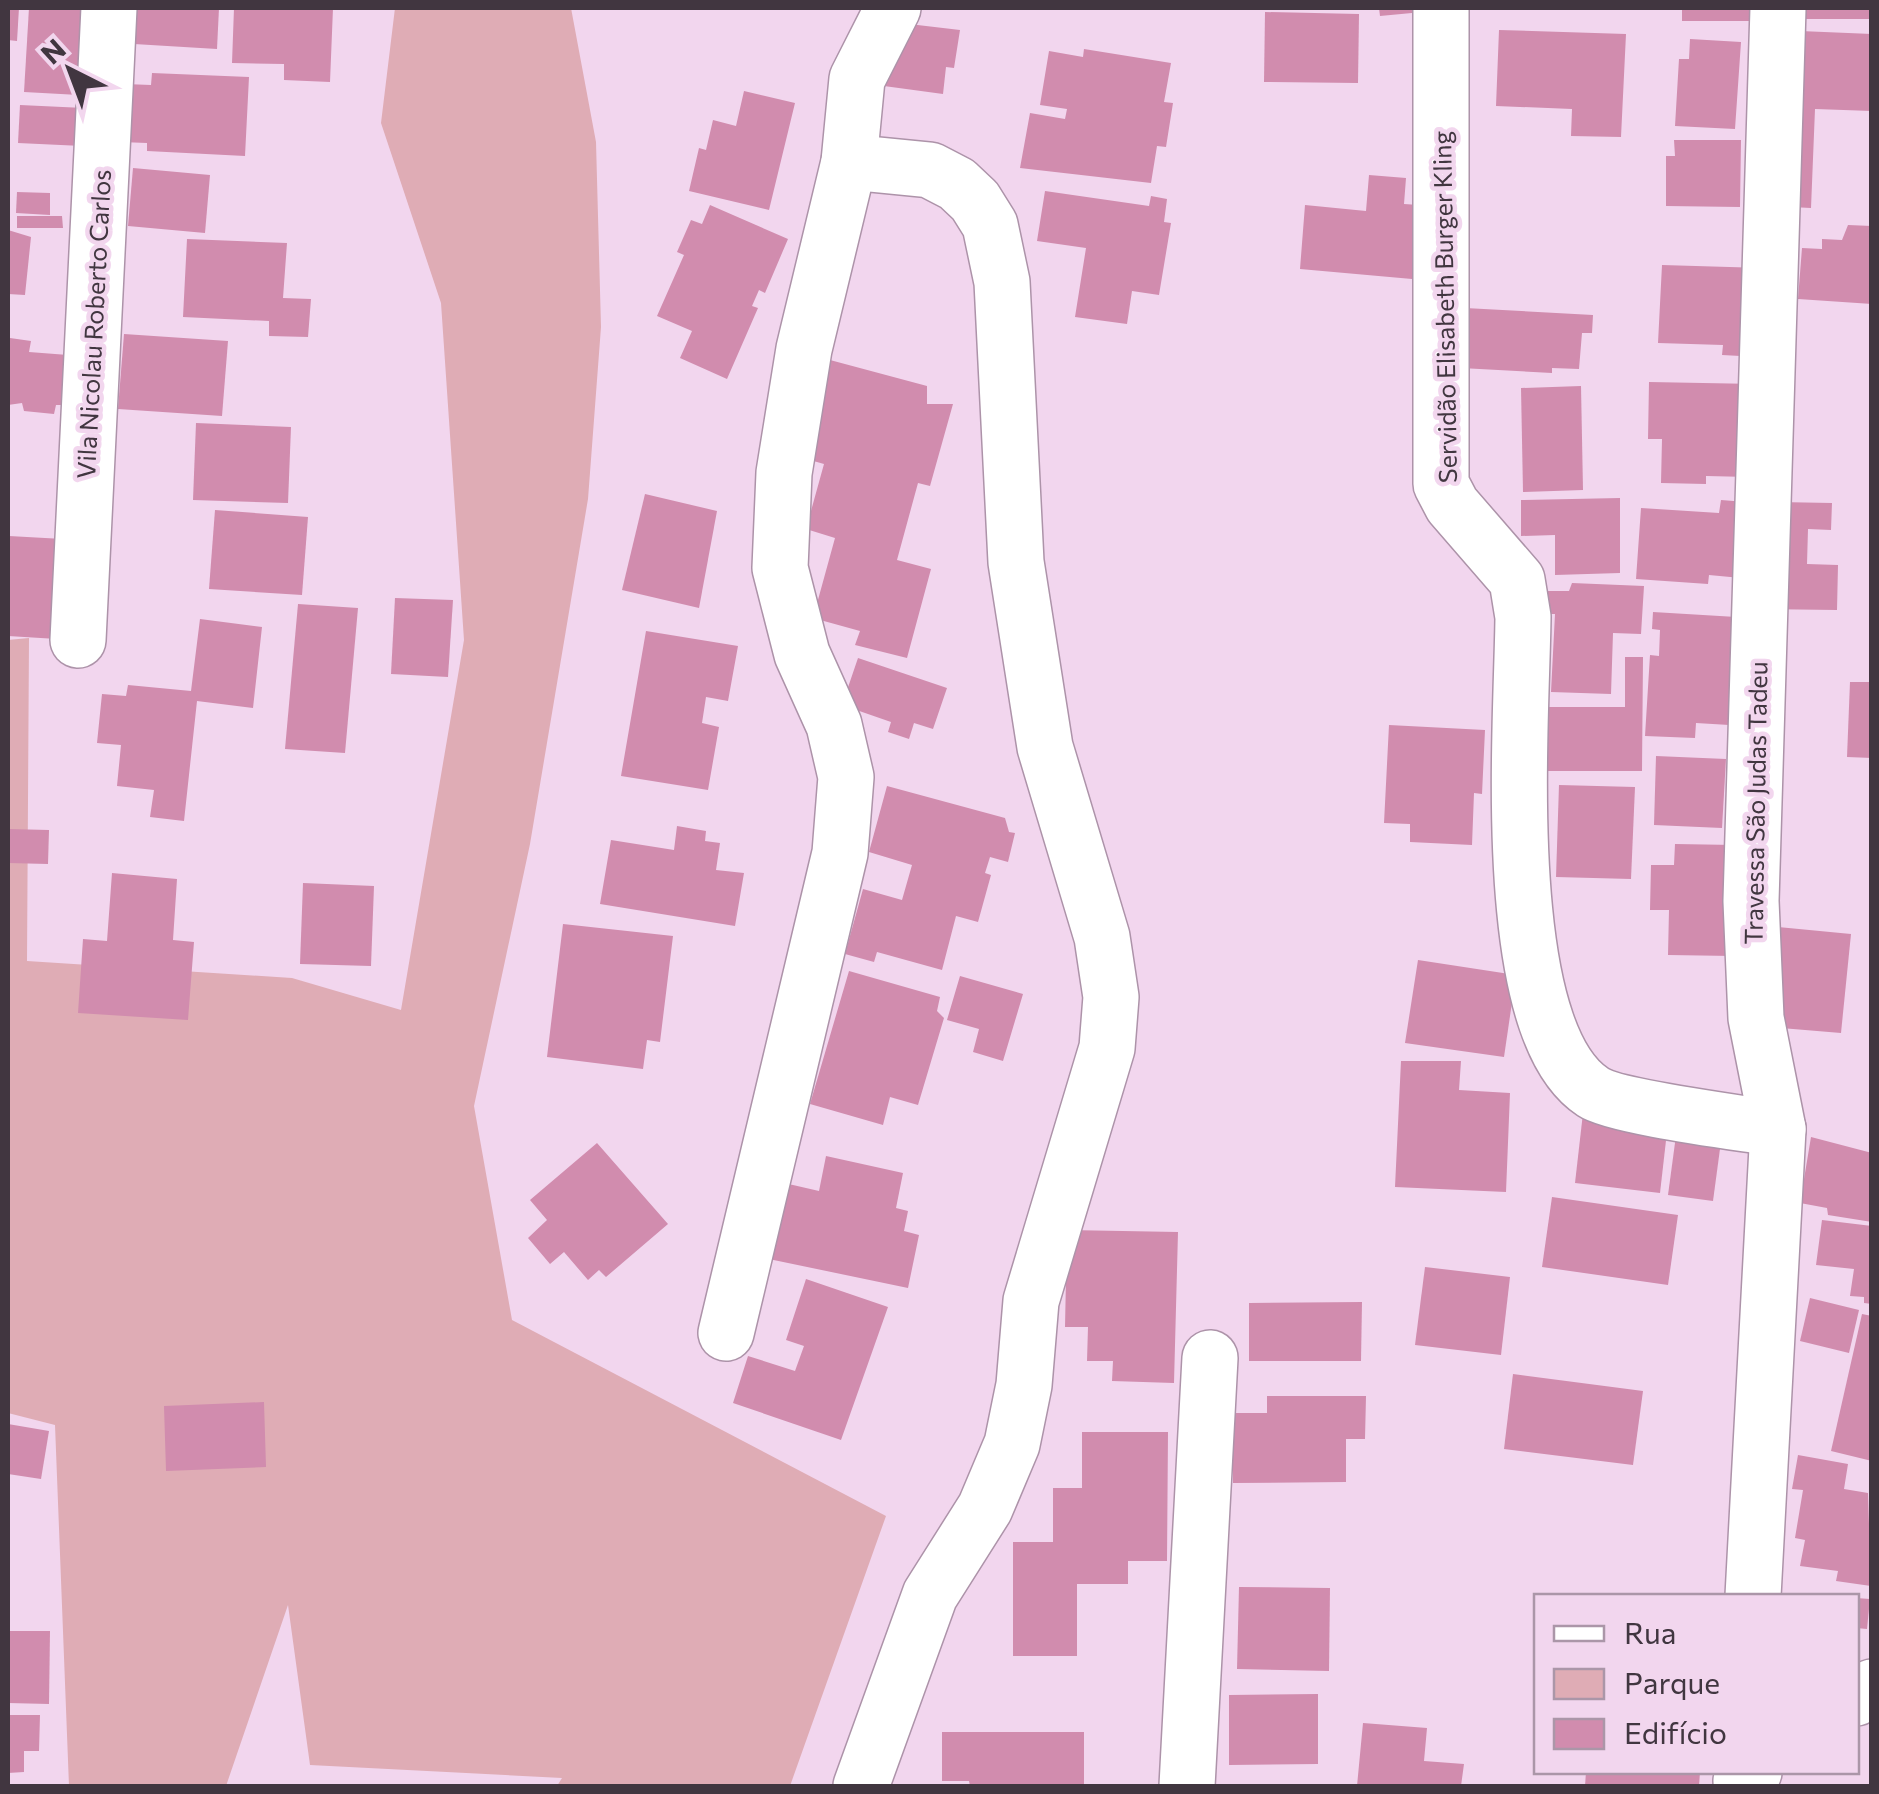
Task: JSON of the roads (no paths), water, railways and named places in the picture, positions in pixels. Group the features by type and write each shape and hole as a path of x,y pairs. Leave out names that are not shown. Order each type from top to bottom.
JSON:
{"street":[{"name":"Vila Nicolau Roberto Carlos","path":"78,640 108,8"},
{"path":"726,1332 840,854 846,777 834,724 802,654 780,568 784,473 804,349 849,162 857,79 893,8"},
{"name":"Servidão Elisabeth Burger Kling","path":"1441,8 1441,484 1452,505 1516,580 1522,617 1526,948 1541,1009 1562,1058 1596,1095 1778,1129"},
{"name":"Travessa São Judas Tadeu","path":"1753,1594 1778,1129 1756,1018 1750,902 1778,8"},
{"path":"849,162 930,170 957,184 975,201 990,226 1002,282 1016,562 1046,747 1102,937 1111,997 1107,1048 1032,1301 1024,1385 1012,1444 985,1508 930,1596 860,1786"},
{"path":"1187,1786 1210,1358"}]}
